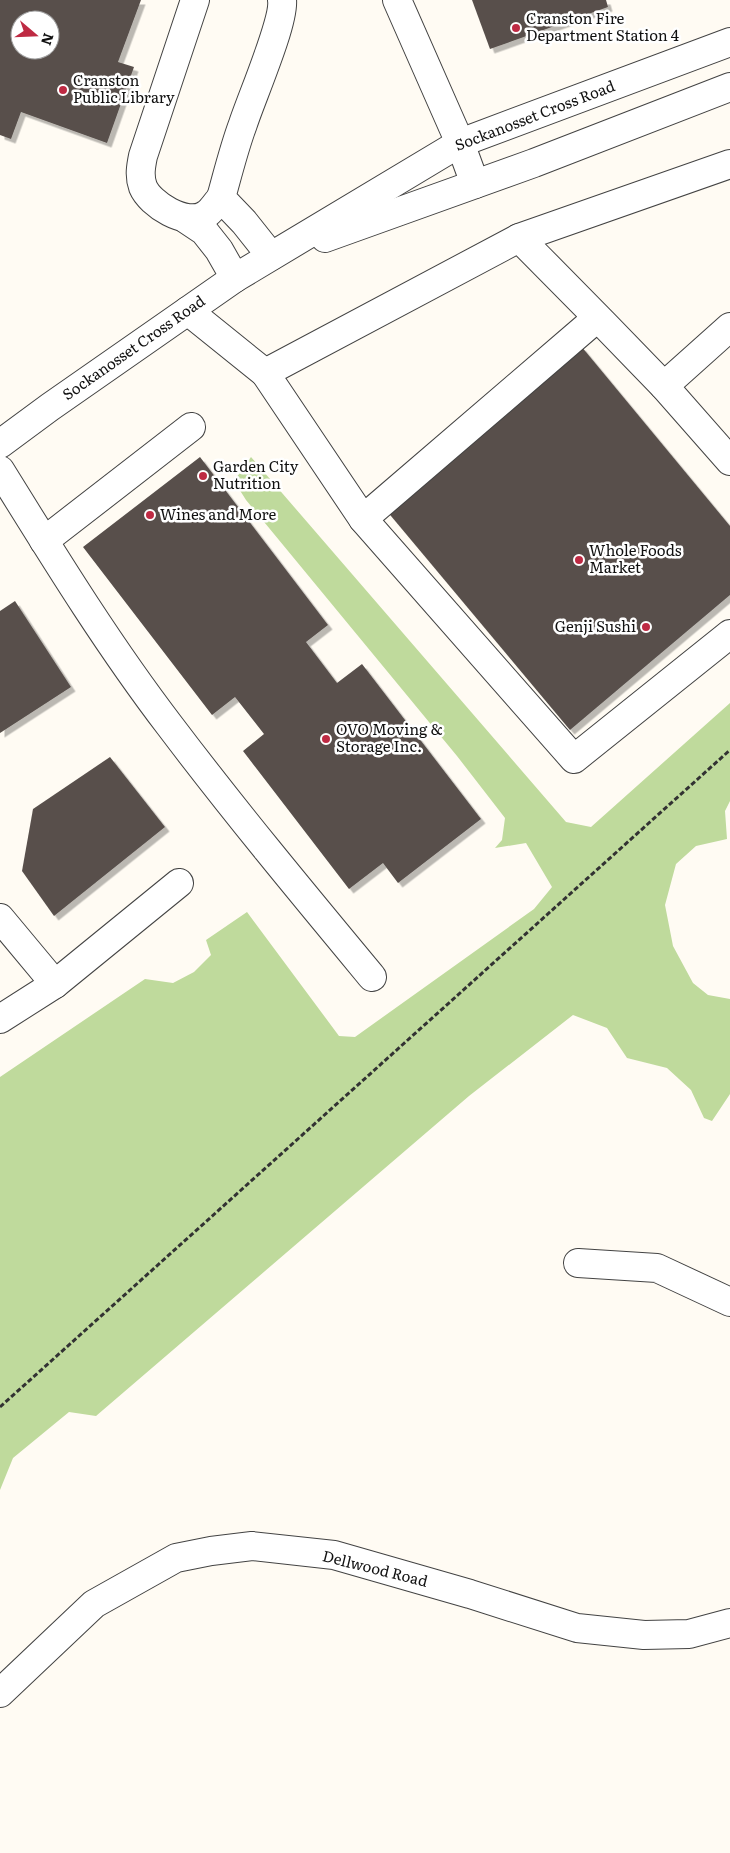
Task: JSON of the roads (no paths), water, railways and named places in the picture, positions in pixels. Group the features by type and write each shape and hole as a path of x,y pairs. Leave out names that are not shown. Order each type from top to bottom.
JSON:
{"street":[{"path":"196,0 143,156 140,176 143,188 151,199 166,210 186,219 204,231 219,250 236,278"},
{"path":"186,219 204,216 221,198 242,127 283,8 282,0"},
{"path":"397,0 460,143 475,184"},
{"name":"Sockanosset Cross Road","path":"0,444 236,278 460,143 730,42"},
{"name":"Sockanosset Cross Road","path":"271,256 475,184 730,87"},
{"path":"265,373 519,238 730,164"},
{"path":"221,198 244,222 271,256"},
{"path":"519,238 664,386 730,461"},
{"path":"188,311 265,373 363,519 574,759 730,634"},
{"path":"363,519 598,318"},
{"path":"664,386 730,327"},
{"path":"44,541 191,426"},
{"path":"0,470 84,605 169,725 285,872 372,978"},
{"path":"0,1019 55,984 180,883"},
{"path":"0,918 55,984"},
{"path":"578,1263 657,1268 730,1302"},
{"name":"Dellwood Road","path":"0,1693 94,1604 176,1558 252,1546 334,1556 470,1594 577,1628 644,1635 689,1634 730,1623"}],"place":[{"name":"Cranston Fire Department Station 4","path":"516,28"},
{"name":"Cranston Public Library","path":"63,90"},
{"name":"Garden City Nutrition","path":"203,476"},
{"name":"Wines and More","path":"150,515"},
{"name":"Whole Foods Market","path":"579,560"},
{"name":"Genji Sushi","path":"646,627"},
{"name":"OVO Moving & Storage Inc.","path":"326,739"}]}
